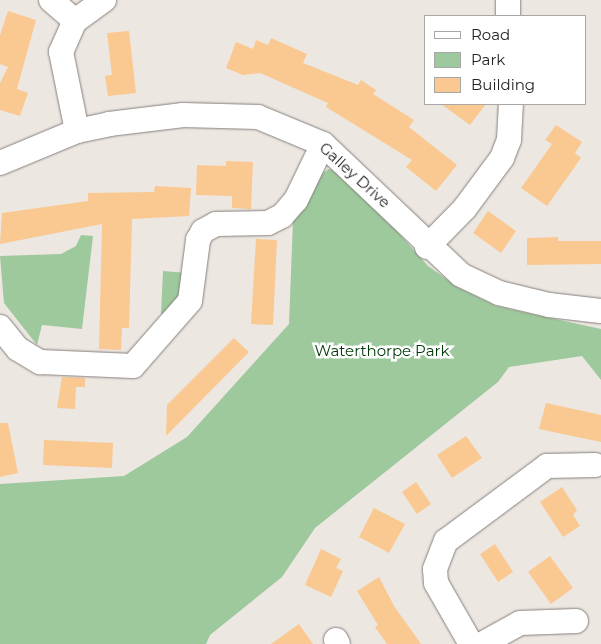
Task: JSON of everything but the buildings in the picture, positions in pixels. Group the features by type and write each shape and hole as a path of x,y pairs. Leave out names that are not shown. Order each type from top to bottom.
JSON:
{"street":[{"path":"51,0 75,22"},
{"path":"77,130 61,52 75,22 104,0"},
{"path":"508,0 508,15"},
{"path":"427,247 465,208 502,158 509,140 511,105"},
{"name":"Galley Drive","path":"0,163 77,130 145,119 221,116 258,118 323,144 379,193 427,247 461,275 499,293 549,305 601,311"},
{"path":"0,327 18,349 40,362 133,366 190,301 198,240 203,231 216,224 268,223 282,216 296,200 323,144"},
{"path":"471,644 436,584 435,569 446,541 548,466 595,465"},
{"path":"482,644 520,623 576,621"}],"green space":[{"name":"Waterthorpe Park","path":"329,169 346,174 428,266 459,288 496,306 601,329 601,380 582,356 509,367 498,382 315,528 282,577 210,635 206,644 0,644 0,484 124,476 187,437 289,324 293,221 313,179"},
{"path":"81,235 93,236 82,329 42,325 37,345 4,303 0,256 61,254 76,246"},
{"path":"163,271 187,273 175,312 161,314"}]}
